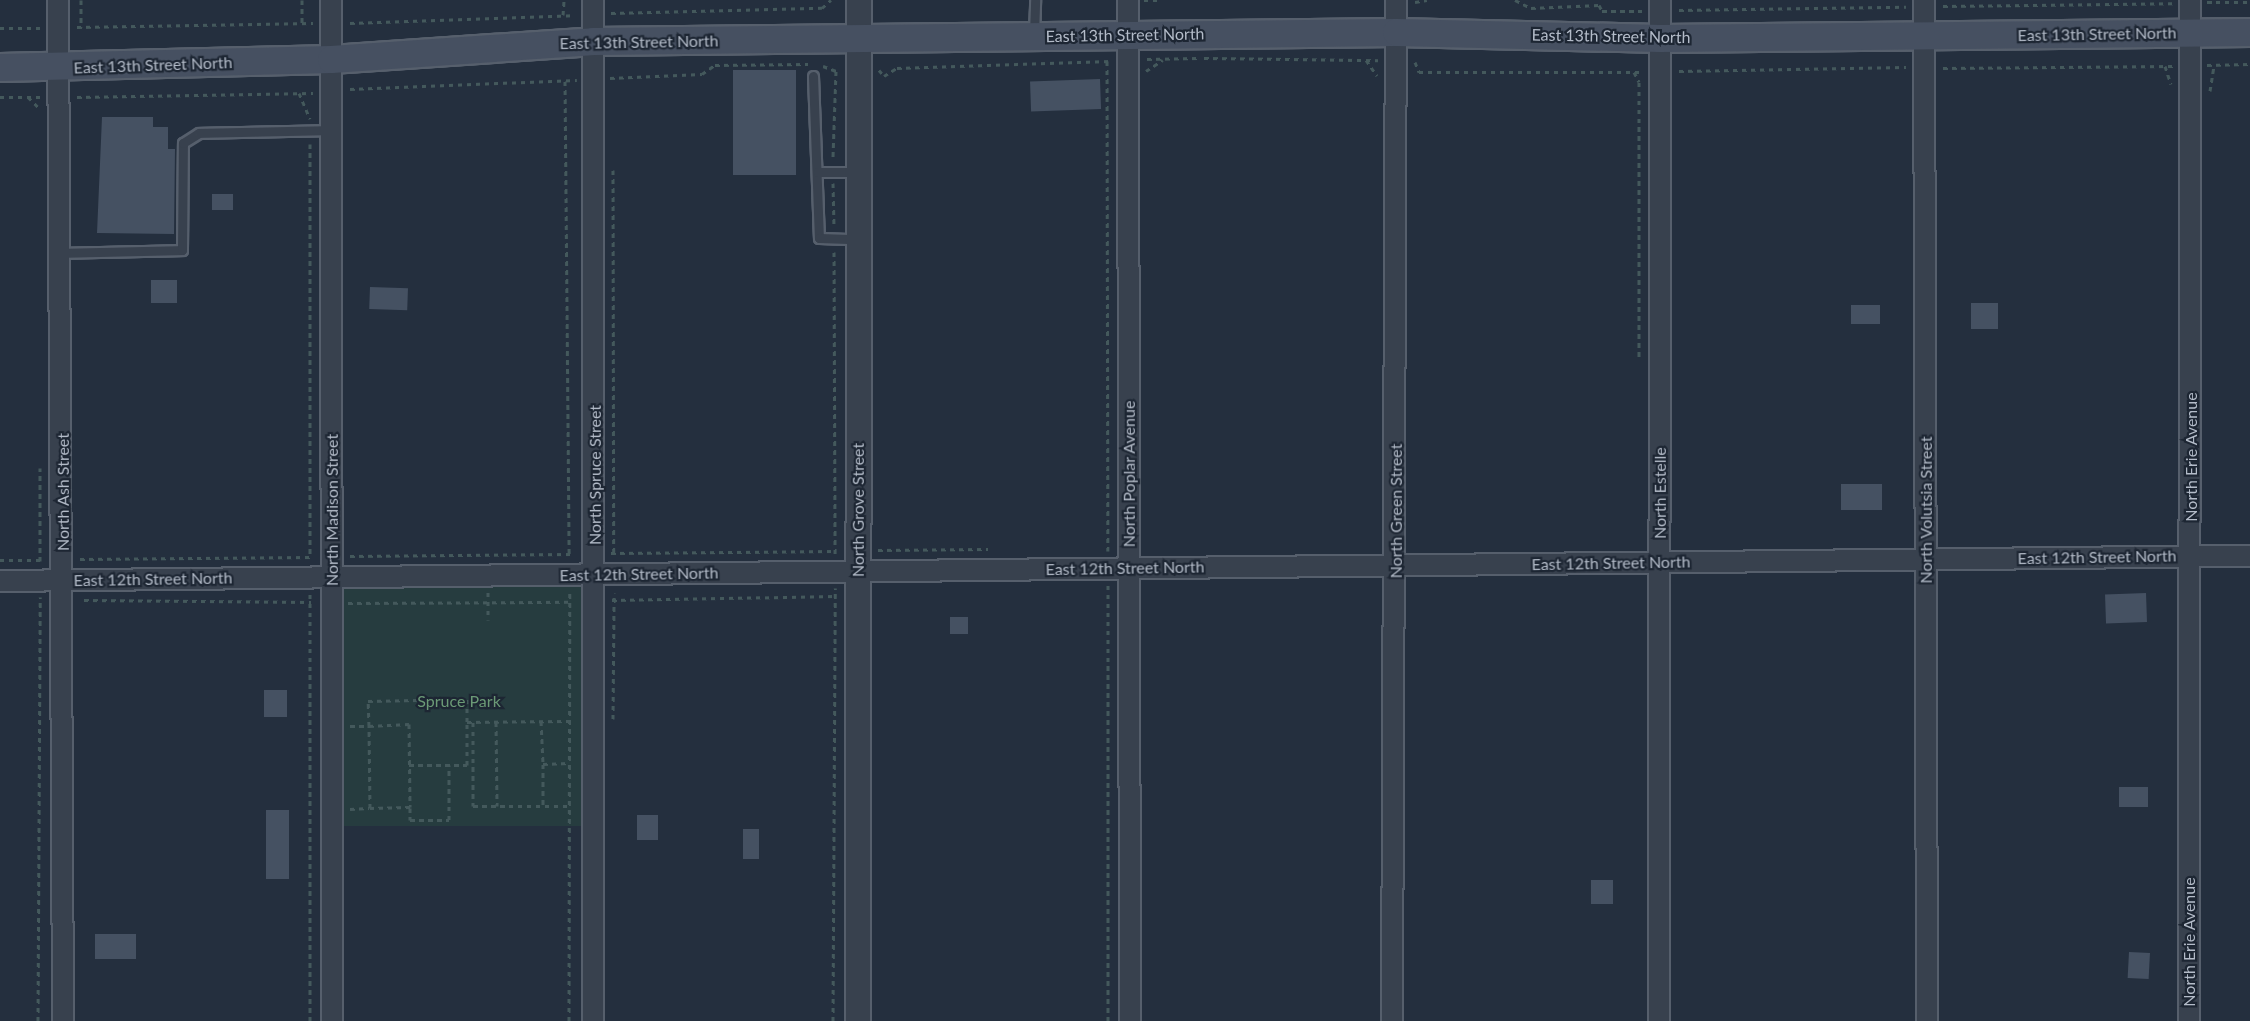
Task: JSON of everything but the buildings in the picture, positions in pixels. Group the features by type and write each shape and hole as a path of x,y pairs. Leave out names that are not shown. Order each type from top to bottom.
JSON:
{"main road":[{"name":"East 13th Street North","path":"0,67 57,68 331,59 593,41 1034,36 1128,47 1396,32 1660,38 2250,32"}],"street":[{"name":"North Ash Street","path":"58,0 63,559 63,1021"},
{"name":"North Madison Street","path":"331,0 332,1021"},
{"name":"North Grove Street","path":"858,1021 846,561 859,239 859,0"},
{"name":"North Poplar Avenue","path":"1128,0 1130,1021"},
{"name":"North Green Street","path":"1392,1021 1396,566 1396,0"},
{"name":"North Erie Avenue","path":"2189,1021 2192,556 2190,1"},
{"name":"North Volutsia Street","path":"1924,3 1927,1021"},
{"name":"North Estelle","path":"1659,1021 1660,5"},
{"name":"North Spruce Street","path":"593,7 595,553 593,1021"},
{"name":"East 12th Street North","path":"0,581 570,575 846,561 1129,568 2250,556"}],"lane":[{"path":"1034,36 1035,0"},
{"path":"813,76 819,238 859,239"},
{"path":"61,253 182,250 183,142 199,133 330,130"},
{"path":"818,172 859,172"}],"path":[{"path":"81,0 81,27"},
{"path":"302,0 302,23"},
{"path":"563,15 564,0"},
{"path":"0,28 331,23 563,15 593,7 822,8 831,0"},
{"path":"1515,0 1531,8 1660,5 2250,2"},
{"path":"879,69 885,76 897,68 1107,61 1128,47 1414,60 1419,72 2250,64"},
{"path":"1107,61 1108,1021"},
{"path":"0,97 299,93 702,74 715,65 814,63 836,71 834,239 846,561 834,1021"},
{"path":"565,81 570,575 569,1021"},
{"path":"299,93 310,108 310,1021"},
{"path":"28,97 41,110"},
{"path":"38,1021 40,465"},
{"path":"0,560 595,553 846,561 988,549"},
{"path":"488,592 488,620"},
{"path":"30,601 332,603"},
{"path":"370,808 368,701 467,699 467,765 409,765"},
{"path":"467,722 569,721"},
{"path":"473,722 473,806 569,806"},
{"path":"496,722 497,806"},
{"path":"542,722 543,806"},
{"path":"350,726 409,724 410,820 449,820 448,765"},
{"path":"543,764 569,763"},
{"path":"350,809 410,807"}],"green space":[{"name":"Spruce Park","path":"332,574 595,574 595,826 332,826"}]}
